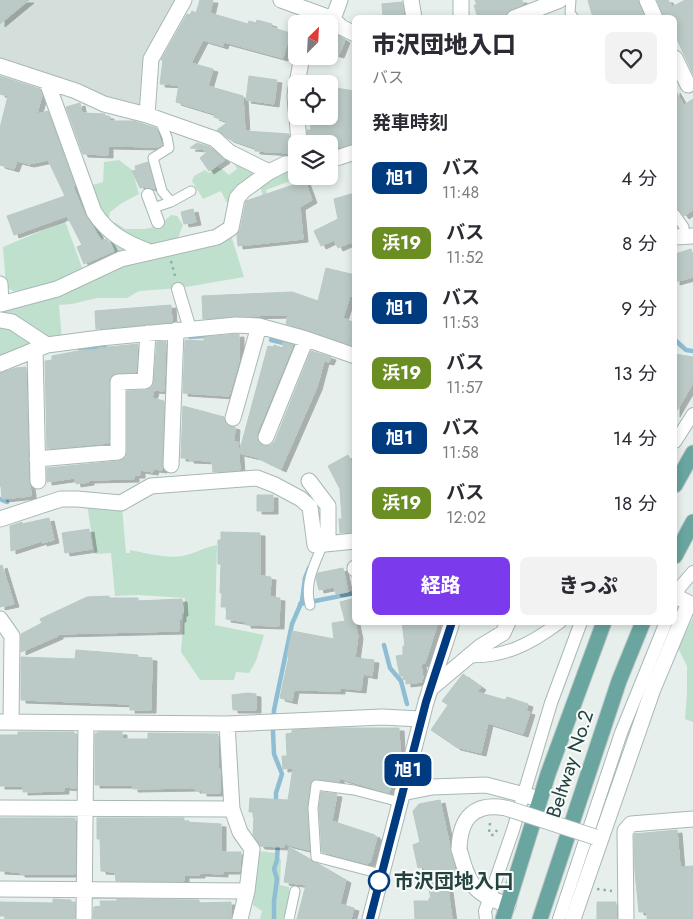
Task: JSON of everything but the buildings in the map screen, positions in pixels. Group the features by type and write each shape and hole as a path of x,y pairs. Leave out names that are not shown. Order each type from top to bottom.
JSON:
{"main road":[{"path":"677,481 693,452"},
{"path":"677,552 693,522"},
{"name":"Beltway No.2","path":"505,912 540,800 603,625"},
{"name":"Beltway No.2","path":"540,919 619,681 642,625"}],"street":[{"path":"162,124 151,59 184,0"},
{"path":"281,0 308,15"},
{"path":"334,15 340,0"},
{"path":"411,0 414,15"},
{"path":"461,0 461,15"},
{"path":"522,15 560,0"},
{"path":"647,0 654,15"},
{"path":"338,24 352,32"},
{"path":"677,62 688,85"},
{"path":"0,66 76,91 104,104 162,124 215,139 229,152 269,172"},
{"path":"47,82 94,212 102,225 118,238 150,252"},
{"path":"338,158 352,157"},
{"path":"0,284 1,304 57,289 121,259 217,237 231,228 237,198 243,191 269,172 288,164"},
{"path":"148,195 158,222"},
{"path":"171,476 183,330 178,289"},
{"path":"0,320 12,322 41,347"},
{"path":"0,364 41,347 100,338 236,325 259,326 306,338 352,355"},
{"path":"233,418 259,326"},
{"path":"37,459 118,452 118,382 145,381 148,333"},
{"path":"266,438 306,338"},
{"path":"38,482 37,459 41,347"},
{"path":"677,439 693,414"},
{"path":"0,519 61,499 121,503 171,476 257,478 301,499 310,507 315,544 352,541"},
{"path":"309,481 328,506 325,544"},
{"path":"677,592 693,572"},
{"path":"573,919 597,838 652,689 689,603 677,597"},
{"path":"1,621 12,636 6,722 227,724 382,717 421,719"},
{"path":"370,919 421,719 451,625"},
{"path":"430,689 467,656 503,633 507,625"},
{"path":"467,656 484,657 510,652 547,633 556,625"},
{"path":"486,919 485,910 513,830 551,703 580,625"},
{"path":"559,919 621,733 665,625"},
{"path":"84,919 86,723"},
{"path":"227,724 232,809 240,832 252,849 247,891 240,919"},
{"path":"401,798 432,787 486,785 540,800"},
{"path":"505,912 490,898 480,894 468,877 459,849 460,835 464,823 472,813 484,807 496,806 506,808 597,838"},
{"path":"0,808 232,809"},
{"path":"626,919 625,831 631,824 693,819"},
{"path":"0,889 247,891"}],"lane":[{"path":"571,0 570,13 572,15"},
{"path":"162,124 170,148 153,158 162,191 171,202"},
{"path":"153,208 171,202 192,191"},
{"path":"677,217 684,227 684,236"},
{"path":"309,602 307,590 311,572 325,544"},
{"path":"381,874 316,857 313,808 316,785 401,798"},
{"path":"289,919 295,891"}],"path":[{"path":"168,249 178,289"},
{"path":"490,816 489,833 494,835 499,828"}],"shaded area":[{"path":"0,0 178,0 140,110 103,99 60,78 0,58"}],"green space":[{"path":"232,159 261,173 243,181 237,186 227,203 221,191 203,199 192,181 194,176 205,170 209,173 217,167 229,175 237,169"},
{"path":"119,160 132,170 139,194 110,212 108,221 116,223 125,229 145,229 159,226 171,215 177,216 183,225 178,238 231,235 244,277 180,288 139,291 127,298 97,298 59,305 62,341 44,341 1,318 0,310 89,278 84,267 115,253 110,236 100,239 78,189 103,182 104,162"},
{"path":"288,170 288,182 266,190 271,206 266,207 260,186 261,182"},
{"path":"65,221 84,273 17,293 6,287 3,247"},
{"path":"0,324 13,327 36,343 0,359"},
{"path":"87,505 122,507 126,553 130,553 130,550 176,557 217,545 215,625 264,635 256,661 249,673 236,672 234,680 200,680 181,652 185,598 138,595 115,596 111,553 95,554"},
{"path":"693,618 693,722 685,719 687,666 678,648"},
{"path":"259,851 275,853 281,860 280,885 289,887 289,904 283,919 260,919 262,911 253,905"}],"waterway":[{"path":"190,337 204,336"},
{"path":"271,340 292,345"},
{"path":"677,342 686,350 693,351"},
{"path":"79,348 105,347"},
{"path":"0,499 7,502"},
{"path":"276,804 276,793 282,774 274,754 274,710 292,624 302,601 305,578 309,568"},
{"path":"300,604 352,594"},
{"path":"384,645 390,668 401,681 407,704"},
{"path":"274,919 277,879 274,869 277,860 278,841"}],"bus line":[{"name":"旭1","path":"370,919 426,702 451,625"}],"place":[{"name":"市沢団地入口","path":"379,881"}]}
